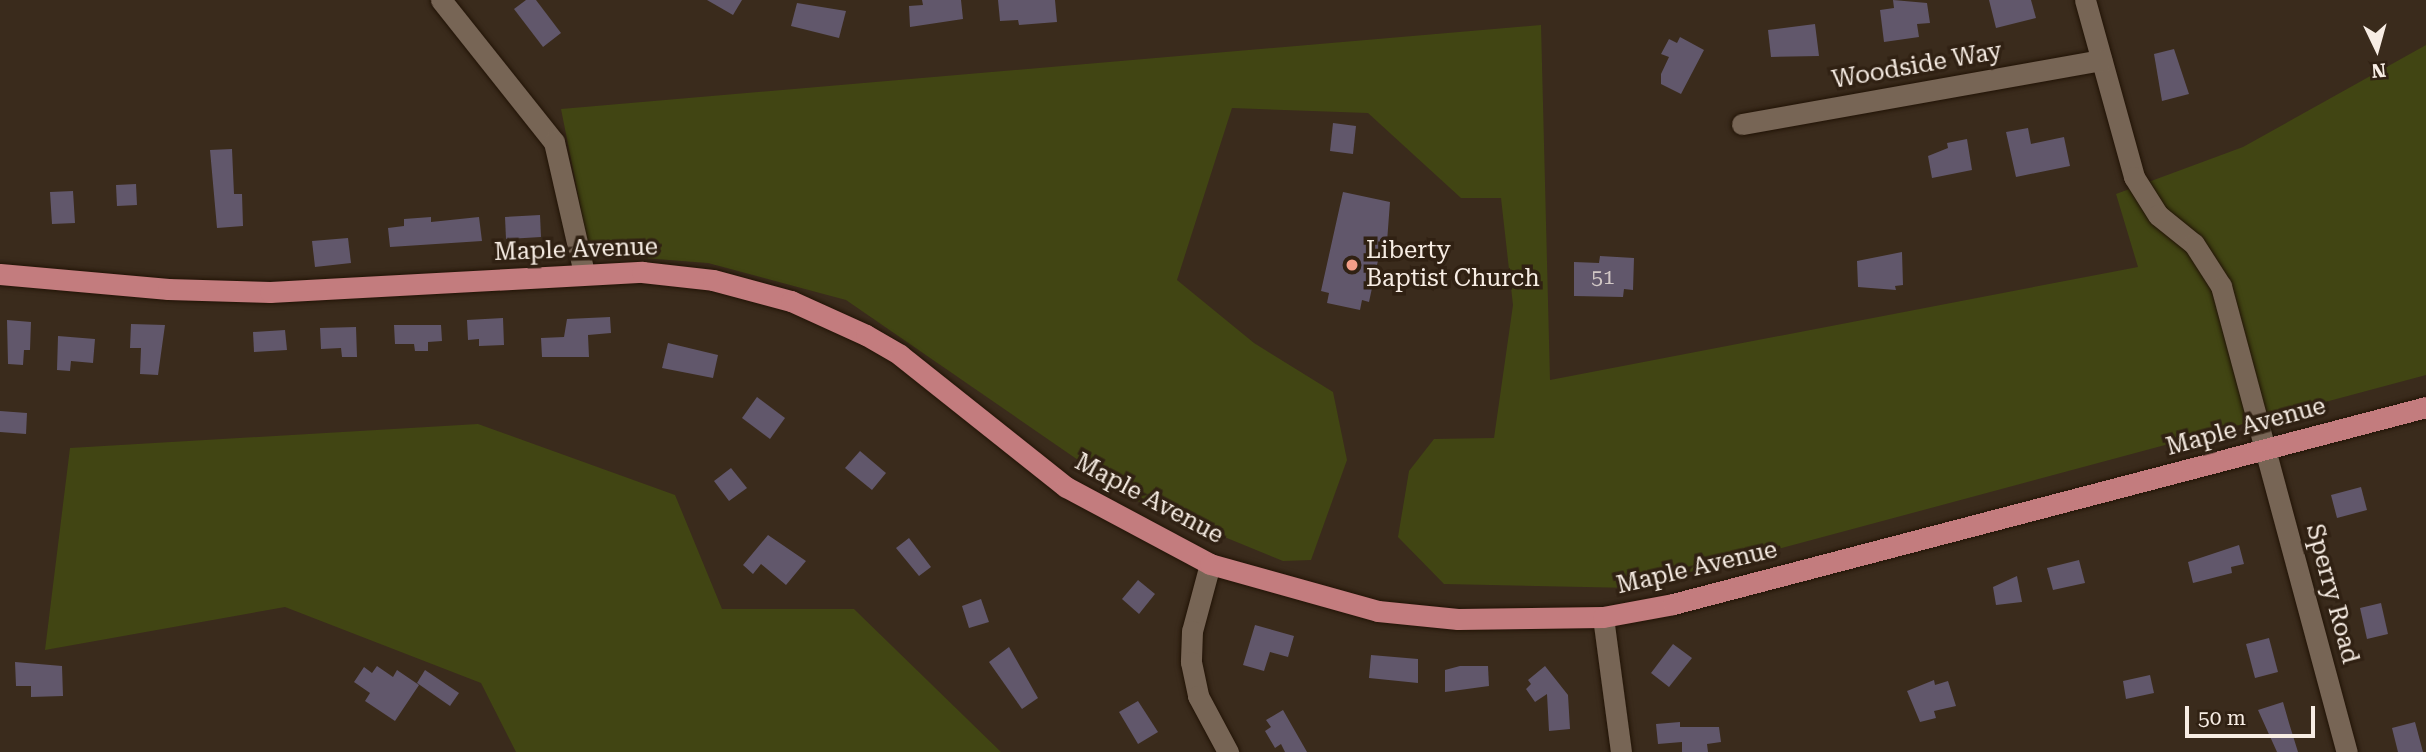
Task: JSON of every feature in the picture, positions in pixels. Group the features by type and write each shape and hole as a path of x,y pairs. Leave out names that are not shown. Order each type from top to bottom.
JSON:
{"main road":[{"name":"Maple Avenue","path":"0,274 168,289 270,292 584,273 642,272 713,280 831,317 900,355 1066,487 1210,564 1378,611 1499,621 1604,617 1673,604 2426,407"}],"street":[{"path":"441,0 554,142 584,273"},
{"name":"Sperry Road","path":"2085,0 2134,177 2158,215 2194,244 2221,286 2347,752"},
{"name":"Woodside Way","path":"1742,124 2101,60"},
{"path":"1210,564 1192,631 1191,662 1198,696 1228,752"},
{"path":"1604,617 1621,752"}],"green space":[{"path":"1541,25 1550,380 2138,267 2116,194 2243,147 2426,45 2426,375 1633,588 1444,584 1398,537 1409,471 1434,439 1494,438 1513,305 1501,198 1461,198 1368,113 1232,108 1177,280 1254,343 1333,392 1347,460 1311,560 1283,561 1139,502 846,300 708,263 590,254 561,109"},
{"path":"478,424 675,495 722,609 854,609 1001,752 516,752 481,683 285,607 45,650 70,448"}],"building":[{"path":"526,0 536,0 561,33 543,47 514,9"},
{"path":"707,0 742,0 733,15"},
{"path":"922,0 961,0 963,19 910,27 909,6 923,5"},
{"path":"998,0 1055,0 1057,22 1019,25 1018,20 1000,21"},
{"path":"1893,0 1927,3 1930,23 1917,24 1919,37 1884,42 1880,10 1894,8"},
{"path":"1989,0 2031,0 2036,18 1996,28"},
{"path":"797,3 846,11 839,38 791,26"},
{"path":"1815,24 1819,56 1771,57 1768,30"},
{"path":"1680,37 1704,50 1681,94 1661,84 1661,74 1669,57 1661,54 1669,39 1677,43"},
{"path":"2174,49 2189,94 2162,101 2154,54"},
{"path":"1333,123 1356,126 1353,154 1330,151"},
{"path":"2028,128 2031,144 2064,137 2070,166 2016,177 2006,132"},
{"path":"1967,139 1972,170 1932,178 1928,156 1948,148 1947,143"},
{"path":"232,149 234,194 242,194 243,226 217,228 210,150"},
{"path":"136,184 137,205 117,206 116,185"},
{"path":"73,191 75,223 52,224 50,192"},
{"name":"Liberty Baptist Church","path":"1343,192 1390,202 1387,242 1382,242 1369,302 1362,300 1360,310 1327,303 1329,293 1321,291"},
{"path":"540,215 541,237 506,239 505,217"},
{"path":"431,217 431,222 479,217 482,241 390,247 388,228 404,226 404,219"},
{"path":"348,238 351,263 315,267 312,241"},
{"path":"1902,252 1903,285 1895,286 1896,290 1858,287 1857,261"},
{"path":"1600,256 1634,258 1633,290 1624,289 1623,297 1574,296 1574,262 1599,263"},
{"path":"610,317 611,333 588,335 589,357 542,357 541,338 564,337 567,319"},
{"path":"503,318 504,345 479,346 479,339 468,340 467,320"},
{"path":"7,320 31,322 30,350 24,350 23,365 8,364"},
{"path":"131,324 165,325 158,375 140,374 141,348 130,348"},
{"path":"394,325 441,325 442,341 428,342 428,351 415,351 414,344 395,344"},
{"path":"356,327 357,357 342,357 341,348 321,349 320,328"},
{"path":"285,330 287,350 254,352 253,332"},
{"path":"58,336 95,339 93,363 71,361 70,371 57,370"},
{"path":"668,343 718,355 713,378 662,368"},
{"path":"757,397 785,418 770,439 742,418"},
{"path":"0,411 27,413 26,434 0,432"},
{"path":"860,451 886,473 872,490 845,468"},
{"path":"731,468 747,488 729,501 714,481"},
{"path":"2361,487 2367,510 2337,518 2331,495"},
{"path":"768,535 806,561 786,585 761,564 753,574 743,565"},
{"path":"909,538 931,567 919,576 896,548"},
{"path":"2239,545 2244,564 2231,567 2232,573 2193,583 2188,562"},
{"path":"2079,560 2085,583 2053,590 2047,568"},
{"path":"2017,576 2022,602 1996,605 1993,587"},
{"path":"1138,580 1155,594 1139,614 1122,599"},
{"path":"981,599 989,622 969,628 962,606"},
{"path":"2381,603 2388,634 2367,639 2360,608"},
{"path":"1255,625 1294,636 1288,657 1270,652 1264,671 1243,665"},
{"path":"2269,638 2278,672 2255,678 2246,644"},
{"path":"1673,644 1692,658 1669,687 1651,673"},
{"path":"1009,647 1038,698 1022,709 989,662"},
{"path":"1371,655 1418,659 1418,683 1369,678"},
{"path":"15,662 62,666 63,696 31,697 31,686 16,686"},
{"path":"377,666 393,677 397,670 419,685 395,721 365,701 370,693 354,682 364,667 372,673"},
{"path":"1460,666 1488,666 1489,686 1445,692 1445,670"},
{"path":"1545,666 1568,695 1570,729 1549,731 1547,694 1535,702 1526,689 1531,684 1528,680"},
{"path":"425,670 459,693 450,706 417,683"},
{"path":"2150,675 2154,693 2126,699 2123,681"},
{"path":"1934,680 1935,685 1948,681 1956,706 1934,711 1936,718 1920,722 1907,691"},
{"path":"1138,701 1158,732 1138,744 1119,712"},
{"path":"2283,702 2298,752 2277,752 2258,710"},
{"path":"1283,710 1307,752 1285,752 1281,744 1275,748 1265,731 1271,727 1266,720"},
{"path":"1680,722 1680,727 1719,727 1721,742 1707,744 1708,752 1682,752 1682,742 1658,744 1656,724"},
{"path":"2415,722 2423,752 2398,752 2392,728"}],"place":[{"name":"Liberty Baptist Church","path":"1352,265"}]}
